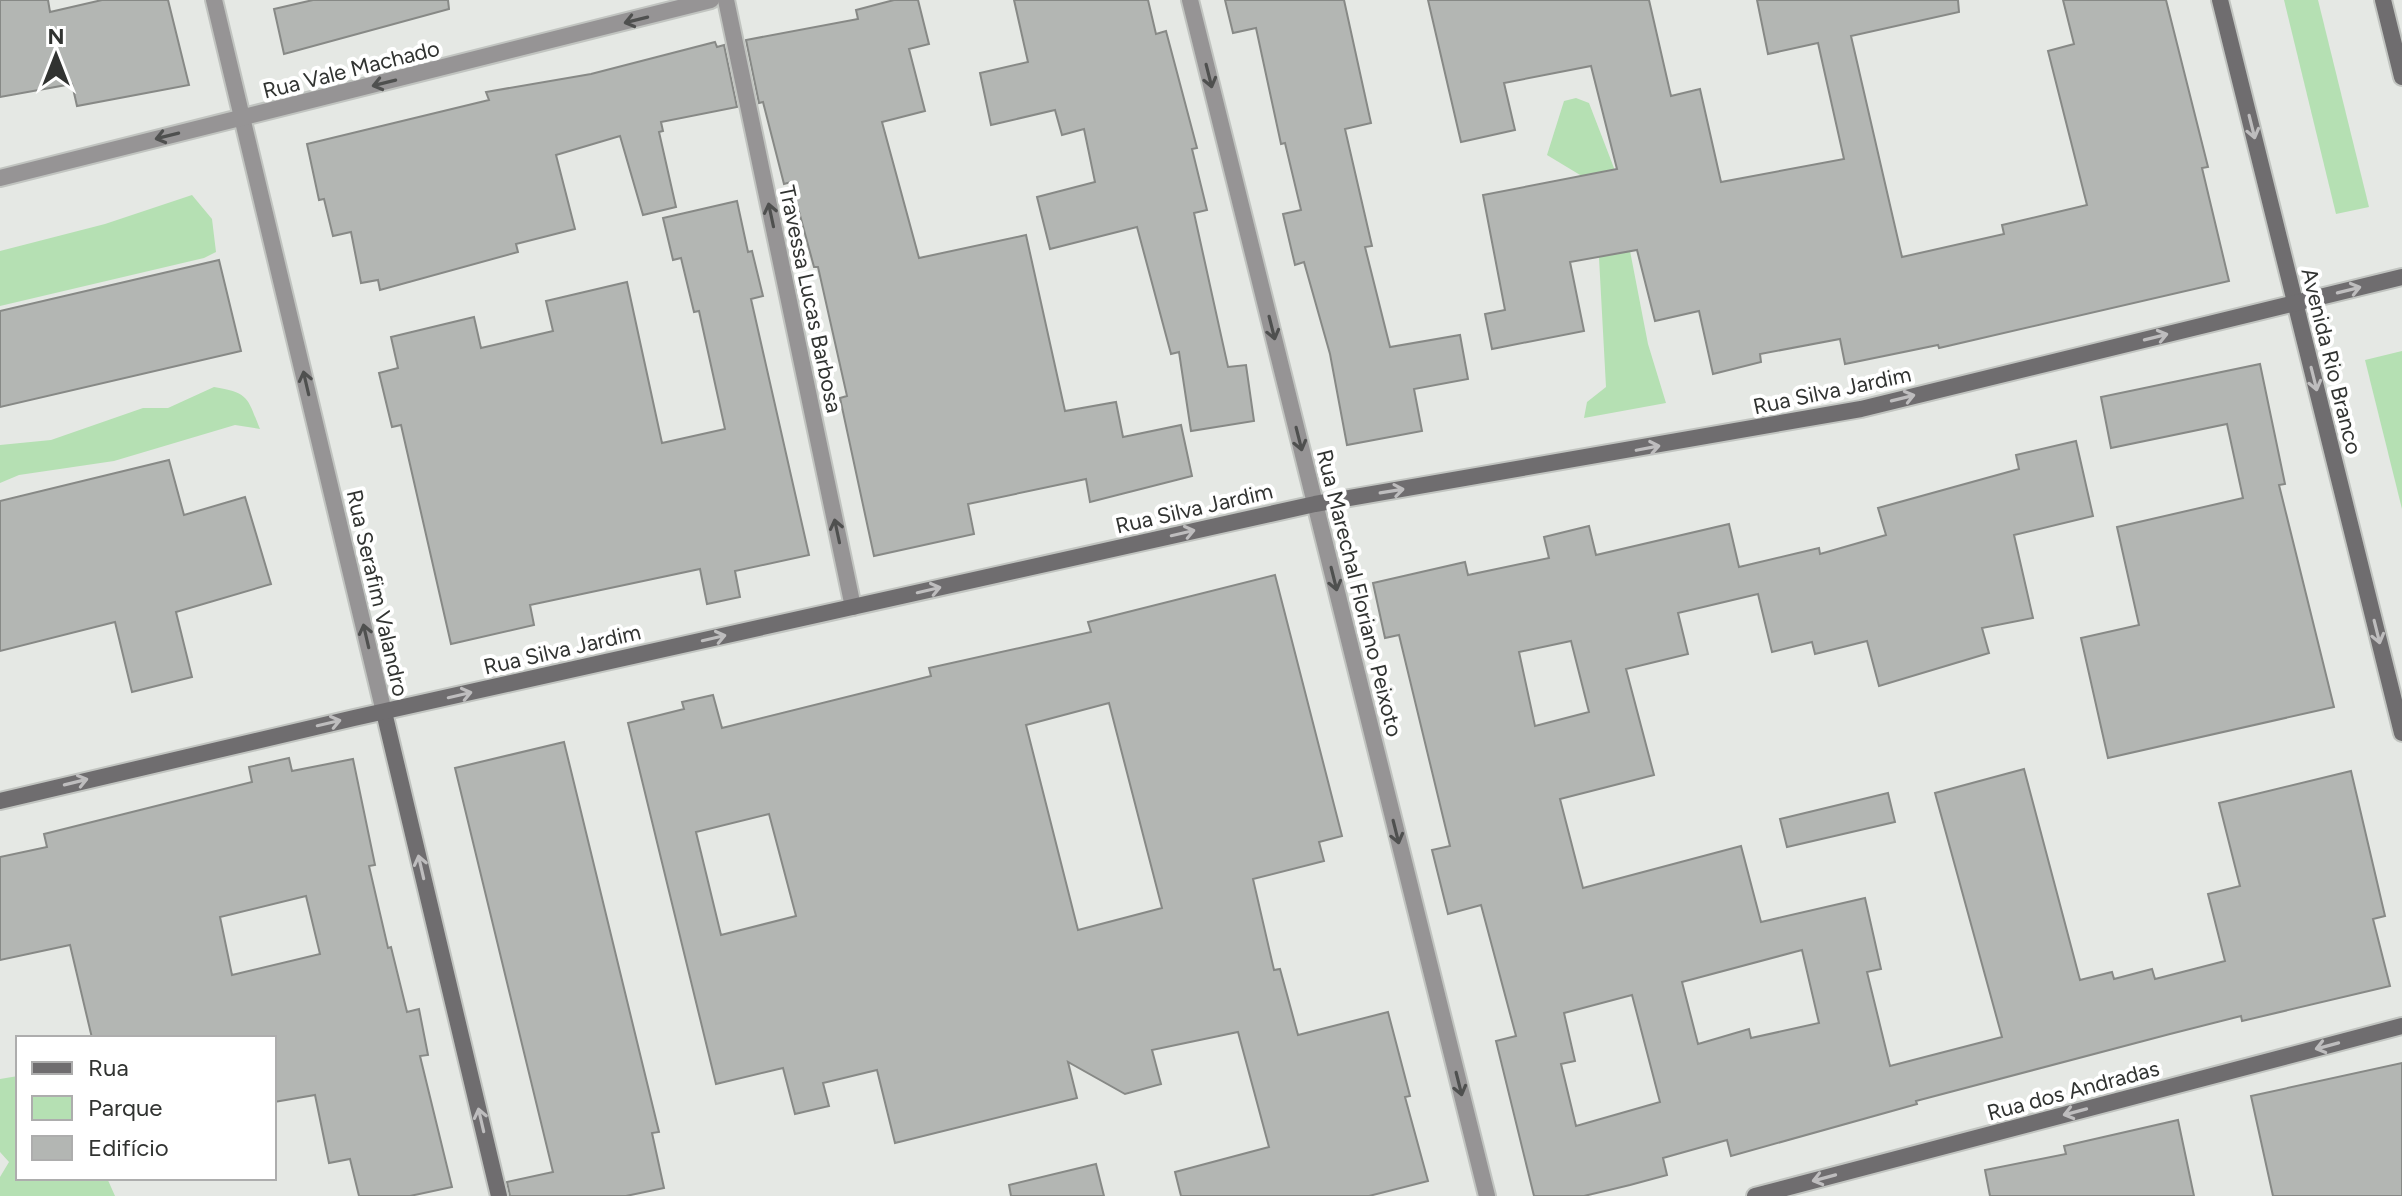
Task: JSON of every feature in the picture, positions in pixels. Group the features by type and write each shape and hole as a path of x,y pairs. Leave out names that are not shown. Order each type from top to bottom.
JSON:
{"street":[{"name":"Rua Serafim Valandro","path":"214,0 499,1196"},
{"name":"Rua Vale Machado","path":"0,178 711,0"},
{"name":"Travessa Lucas Barbosa","path":"726,0 853,607"},
{"name":"Rua Marechal Floriano Peixoto","path":"1190,0 1487,1196"},
{"name":"Avenida Rio Branco","path":"2220,0 2402,733"},
{"path":"2383,0 2402,77"},
{"name":"Rua Silva Jardim","path":"0,801 1315,504 1861,409 2402,277"},
{"name":"Rua dos Andradas","path":"1755,1196 2402,1026"}],"green space":[{"path":"2284,0 2318,0 2369,207 2336,214"},
{"path":"1576,98 1589,103 1614,168 1648,344 1666,403 1584,418 1587,402 1606,387 1595,184 1547,155 1564,101"},
{"path":"192,195 212,219 216,252 204,258 0,306 0,251 105,224"},
{"path":"2402,351 2402,509 2365,360"},
{"path":"214,387 235,392 246,399 260,429 235,425 114,461 19,475 0,483 0,445 51,440 143,408 168,408"},
{"path":"16,1076 16,1180 108,1180 115,1196 0,1196 0,1177 9,1162 0,1152 0,1079"}],"building":[{"path":"0,0 48,0 50,12 102,0 168,0 189,85 77,106 72,84 0,97"},
{"path":"313,0 448,0 449,9 284,54 274,9"},
{"path":"894,0 918,0 929,44 909,49 925,111 882,122 919,258 1026,235 1065,411 1116,402 1123,437 1181,425 1192,476 1090,502 1086,479 968,504 974,534 874,556 840,398 847,396 818,267 814,267 791,182 784,184 763,102 759,103 746,40 858,19 856,10"},
{"path":"1014,0 1148,0 1156,34 1166,31 1197,148 1192,149 1207,210 1194,213 1228,367 1246,365 1254,421 1191,431 1179,352 1171,354 1137,227 1050,249 1037,197 1095,182 1084,129 1062,135 1055,110 991,125 980,73 1028,62"},
{"path":"1225,0 1344,0 1371,123 1345,129 1372,246 1365,247 1390,347 1460,335 1468,379 1414,389 1422,431 1347,445 1330,354 1304,262 1295,265 1283,214 1301,210 1285,143 1281,144 1256,28 1233,33"},
{"path":"1428,0 1649,0 1671,96 1700,89 1721,182 1844,159 1818,43 1768,54 1757,0 1958,0 1959,12 1851,36 1902,257 2004,234 2002,225 2087,205 2048,51 2074,44 2063,0 2166,0 2208,167 2202,168 2229,281 1939,348 1938,345 1845,364 1840,339 1760,354 1761,362 1713,374 1699,311 1655,321 1637,250 1570,262 1584,331 1492,349 1485,314 1505,310 1483,195 1617,169 1591,66 1504,83 1515,130 1461,142"},
{"path":"715,42 717,47 724,45 737,107 661,122 663,131 659,132 676,207 643,215 620,136 556,155 575,229 516,244 518,252 380,290 378,280 361,283 351,232 333,236 324,199 319,200 307,144 489,100 486,92 591,74"},
{"path":"737,201 748,252 752,251 763,296 751,299 809,555 735,571 740,597 707,604 700,569 530,605 534,625 451,644 401,425 392,427 379,373 398,368 391,337 474,317 481,348 553,331 546,301 627,282 662,443 725,429 699,311 694,312 681,258 673,260 663,218"},
{"path":"219,260 241,351 0,407 0,311"},
{"path":"2260,364 2285,484 2279,485 2334,707 2108,758 2081,638 2139,625 2117,527 2243,498 2227,424 2111,448 2101,397"},
{"path":"2076,441 2093,516 2014,535 2033,618 1982,628 1989,653 1879,686 1867,641 1815,654 1812,642 1772,652 1758,594 1678,613 1688,654 1626,669 1654,775 1560,799 1583,888 1741,846 1761,922 1865,898 1881,969 1867,972 1890,1066 2002,1037 1935,793 2024,769 2080,980 2112,972 2114,979 2152,969 2155,979 2225,961 2208,894 2240,886 2219,803 2351,771 2385,916 2373,919 2390,986 2242,1021 2241,1016 2170,1034 1916,1101 1917,1104 1731,1156 1727,1140 1663,1158 1667,1175 1630,1185 1584,1196 1534,1196 1496,1041 1516,1036 1481,905 1448,914 1432,850 1450,846 1399,635 1385,638 1373,583 1465,562 1468,575 1549,558 1544,537 1589,526 1596,555 1729,524 1739,567 1819,548 1820,554 1886,535 1878,508 2019,469 2016,455","holes":["1571,641 1589,712 1535,726 1519,652","1802,950 1819,1023 1751,1038 1749,1029 1698,1044 1682,982","1632,995 1660,1102 1576,1126 1561,1064 1575,1061 1564,1013"]},
{"path":"169,460 184,515 245,497 271,584 176,612 192,677 132,692 115,622 0,651 0,501"},
{"path":"1275,575 1342,836 1319,842 1324,861 1253,879 1274,970 1280,969 1298,1035 1388,1012 1410,1096 1405,1097 1428,1181 1369,1196 1181,1196 1175,1172 1269,1147 1238,1032 1152,1050 1161,1084 1125,1094 1068,1062 1077,1098 895,1143 877,1070 823,1083 829,1106 795,1114 783,1068 716,1084 628,723 684,709 682,702 713,695 722,728 931,676 929,668 1091,632 1088,622","holes":["1109,703 1162,908 1078,930 1026,725","769,814 796,916 721,935 696,832"]},
{"path":"564,742 659,1132 652,1133 664,1188 626,1196 510,1196 507,1182 553,1172 455,768"},
{"path":"289,758 292,771 353,759 375,865 369,866 407,1012 419,1009 428,1055 420,1056 452,1187 410,1196 359,1196 350,1159 329,1163 315,1095 276,1102 276,1036 92,1036 70,945 0,960 0,857 47,847 44,834 252,782 249,767","holes":["306,896 320,954 232,975 220,917"]},
{"path":"1888,793 1895,822 1787,847 1780,819"},
{"path":"2402,1063 2402,1196 2273,1196 2251,1096"},
{"path":"2178,1120 2194,1196 1990,1196 1985,1170 2066,1154 2064,1146"},
{"path":"1096,1164 1104,1196 1011,1196 1009,1185"}]}
